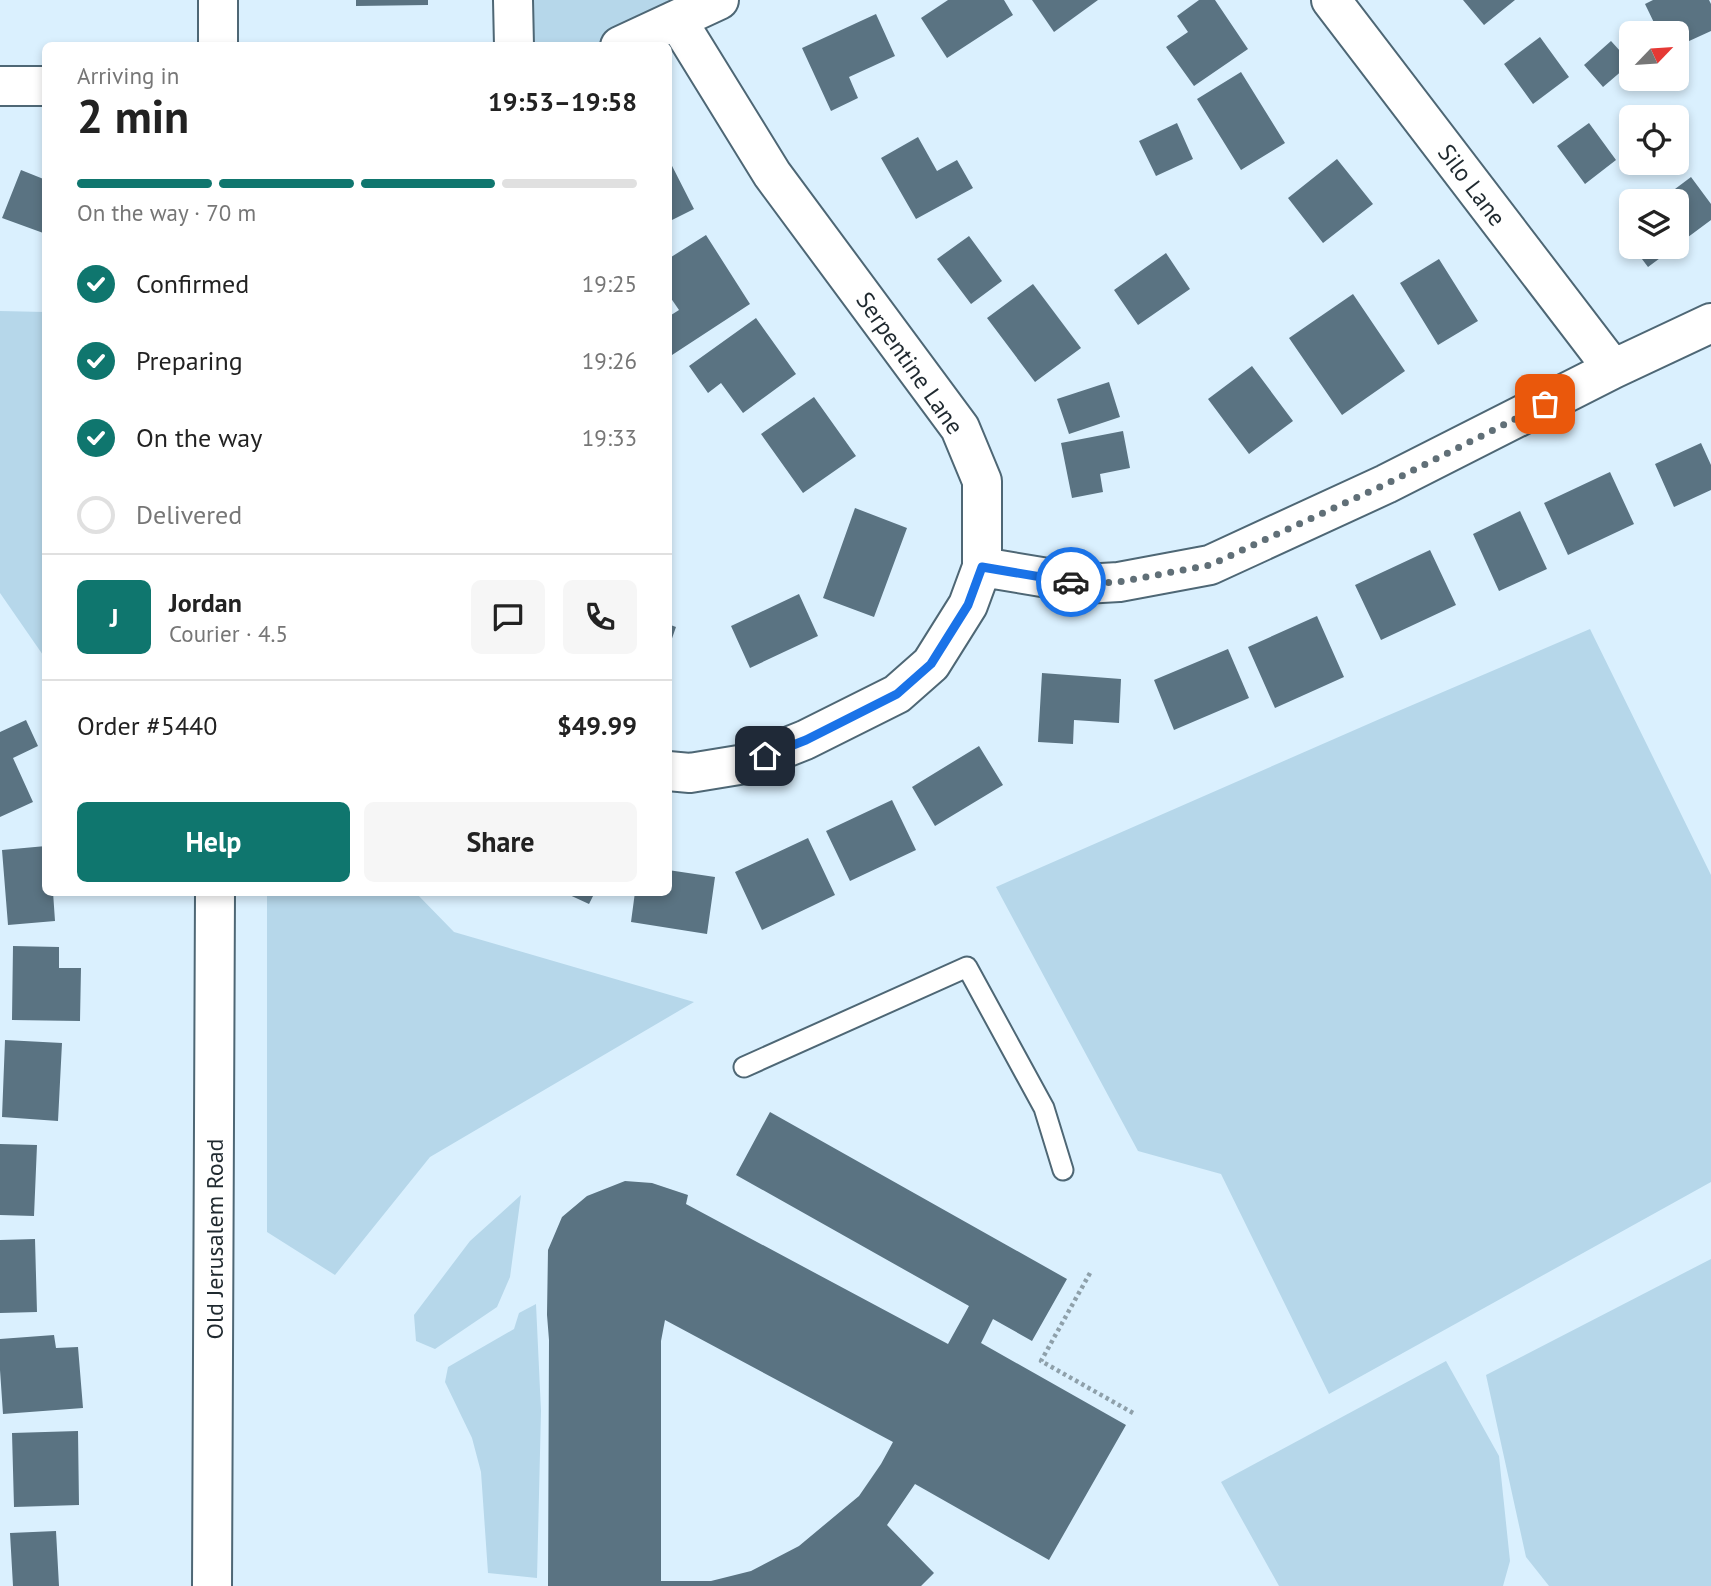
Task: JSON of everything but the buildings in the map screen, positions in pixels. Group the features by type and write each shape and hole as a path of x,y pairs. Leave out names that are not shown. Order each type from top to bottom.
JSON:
{"street":[{"path":"218,0 218,42"},
{"path":"513,0 513,42"},
{"path":"629,42 719,0"},
{"name":"Silo Lane","path":"1331,0 1614,369"},
{"name":"Serpentine Lane","path":"672,772 690,774 745,764 806,740 897,694 931,664 968,605 982,567 982,481 960,428 772,174 677,20"},
{"path":"0,86 42,86"},
{"path":"982,567 1084,584 1119,582 1210,565 1386,484 1711,323"},
{"name":"Old Jerusalem Road","path":"212,1586 215,896"}],"lane":[{"path":"744,1067 967,967 1044,1108 1063,1170"}],"path":[{"path":"1090,1273 1041,1361 1133,1413"}],"shaded area":[{"path":"517,0 708,0 618,42 518,42"},
{"path":"0,311 42,312 42,654 0,593"},
{"path":"1590,629 1711,875 1711,1182 1329,1394 1221,1174 1138,1151 996,887"},
{"path":"267,896 419,896 454,932 694,1002 430,1157 335,1275 267,1232"},
{"path":"521,1195 510,1277 497,1307 435,1349 416,1341 414,1315 470,1241"},
{"path":"1711,1259 1711,1586 1549,1586 1526,1557 1486,1375"},
{"path":"536,1304 541,1411 537,1578 488,1573 481,1472 472,1438 445,1382 448,1367 514,1329 519,1313"},
{"path":"1446,1361 1499,1456 1510,1561 1503,1586 1279,1586 1221,1482"}],"way so far":[{"path":"1071,582 1119,582 1210,565 1386,484 1545,404"}],"route":[{"path":"765,756 806,740 897,694 931,664 968,605 982,567 1071,582"}]}
